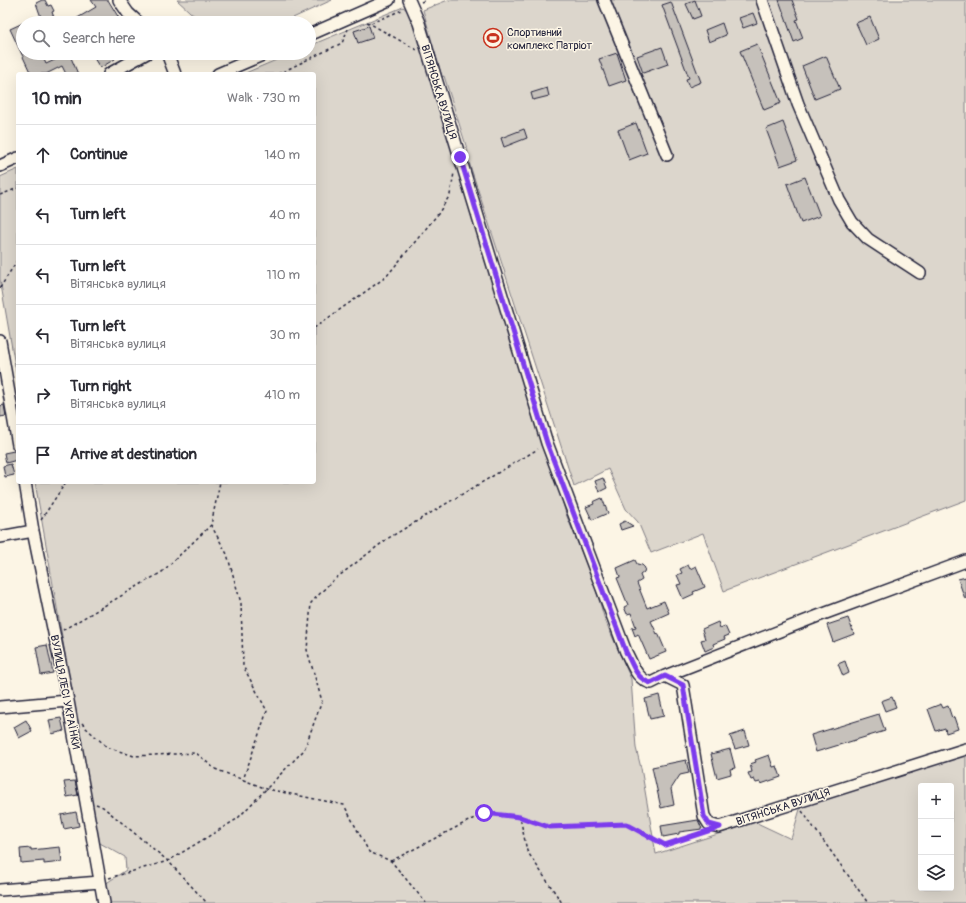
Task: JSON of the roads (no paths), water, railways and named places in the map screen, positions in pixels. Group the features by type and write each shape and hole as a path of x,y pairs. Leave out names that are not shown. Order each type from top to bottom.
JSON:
{"street":[{"path":"119,0 132,16"},
{"path":"316,32 389,0"},
{"path":"604,0 667,155"},
{"path":"762,0 798,104 839,200 852,222 868,239 920,274"},
{"name":"ВІТЯНСЬКА ВУЛИЦЯ","path":"410,3 460,157 547,443 626,652 638,676 644,681 651,683 665,676 818,616 966,561"},
{"path":"113,72 134,60"},
{"path":"170,60 174,72"},
{"path":"223,72 250,60"},
{"path":"0,166 16,159"},
{"path":"0,341 16,433"},
{"name":"ВУЛИЦЯ ЛЕСІ УКРАЇНКИ","path":"24,484 68,701 104,903"},
{"path":"0,537 33,531"},
{"name":"ВІТЯНСЬКА ВУЛИЦЯ","path":"665,676 683,685 704,816 709,824 720,827 966,749"},
{"path":"0,707 68,701"},
{"path":"0,890 100,882"}],"place":[{"name":"Спортивний комплекс Патріот","path":"493,38"}]}
